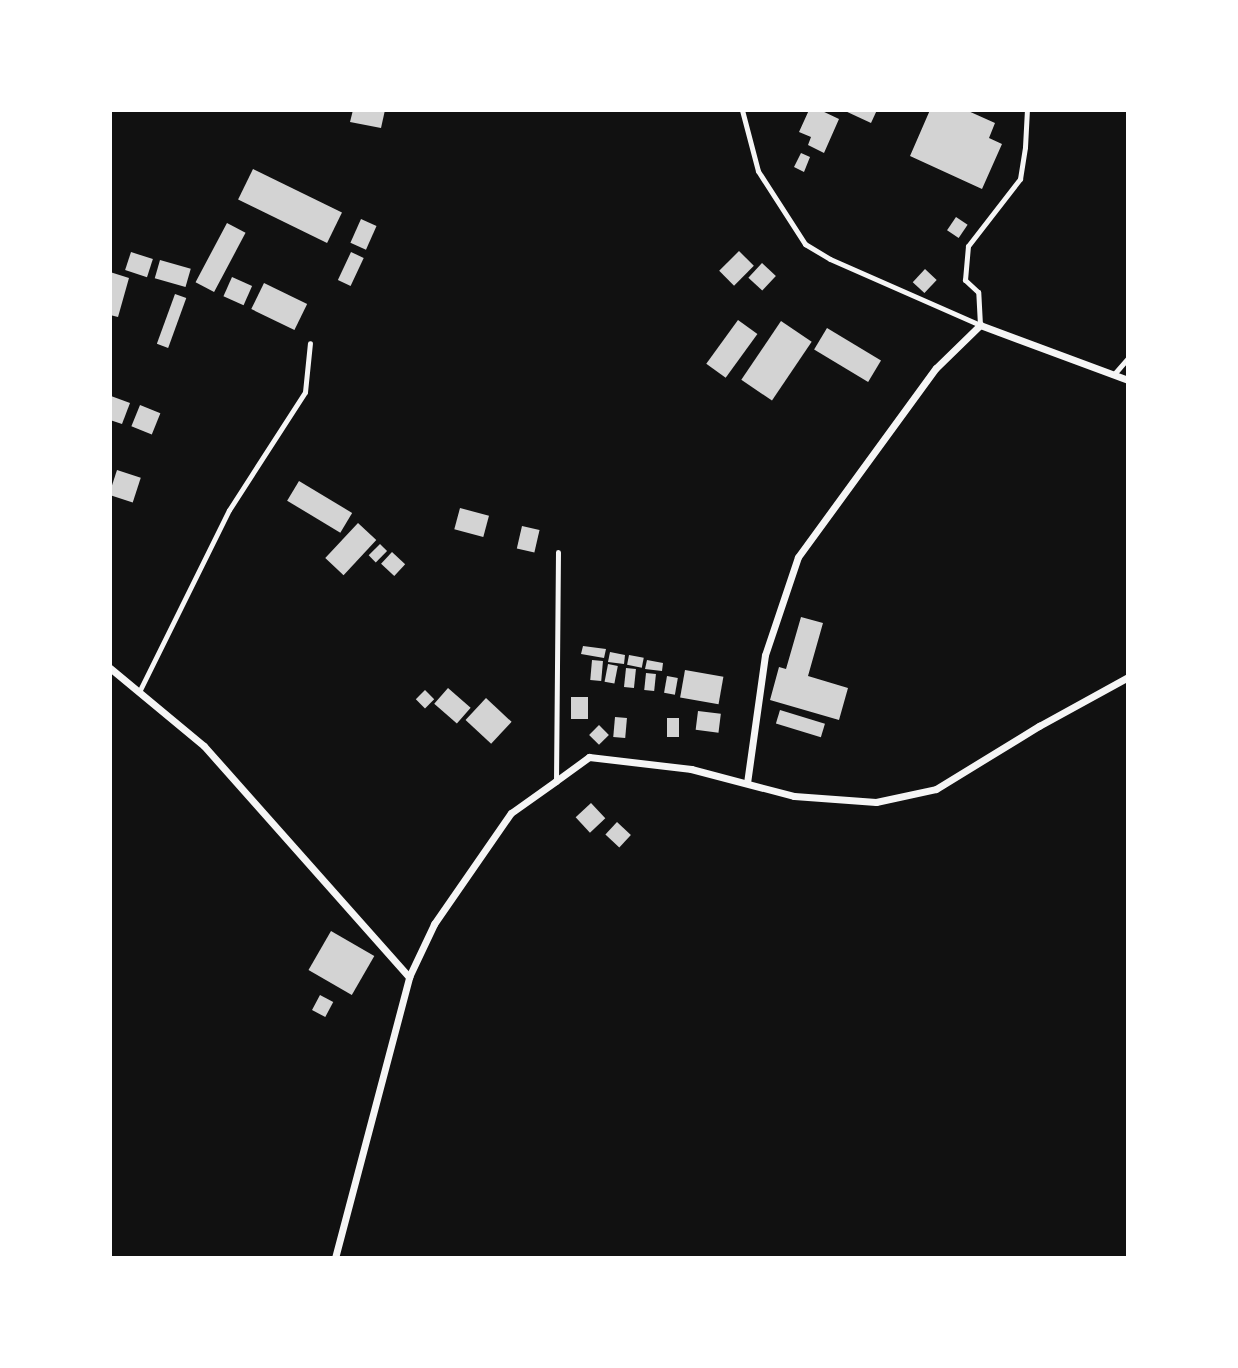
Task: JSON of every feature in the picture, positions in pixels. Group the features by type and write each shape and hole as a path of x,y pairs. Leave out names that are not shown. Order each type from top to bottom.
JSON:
{"street":[{"path":"747,783 765,655 798,557 936,368 980,325 1128,380"},
{"path":"110,668 204,746 409,977"},
{"path":"335,1258 409,977 434,924 512,813 589,757 691,769 794,796 876,802 936,789 1039,726 1128,677"}],"lane":[{"path":"742,110 758,172 805,244 830,259 980,325 978,292 965,280 968,246 1020,179 1027,110"},
{"path":"139,692 229,510 304,393 310,344"},
{"path":"1115,373 1128,358"},
{"path":"556,781 558,552"}],"building":[{"path":"353,110 385,110 381,128 350,122"},
{"path":"809,110 820,110 839,119 824,153 808,145 811,137 799,132"},
{"path":"843,110 877,110 871,123"},
{"path":"930,110 966,110 995,123 989,138 1002,144 982,189 910,156"},
{"path":"801,153 810,157 804,172 794,167"},
{"path":"253,169 342,212 327,243 238,200"},
{"path":"956,217 968,225 959,238 947,230"},
{"path":"361,219 377,226 366,250 350,243"},
{"path":"227,223 246,233 214,292 196,282"},
{"path":"739,251 754,266 734,286 719,271"},
{"path":"131,252 153,259 147,277 125,270"},
{"path":"351,252 364,258 351,286 338,280"},
{"path":"160,260 191,269 186,287 155,278"},
{"path":"762,263 776,276 762,291 748,278"},
{"path":"925,269 937,280 924,293 913,282"},
{"path":"110,272 129,278 118,317 110,315"},
{"path":"232,277 252,286 244,305 223,296"},
{"path":"264,283 307,304 294,330 251,309"},
{"path":"175,294 186,298 168,348 157,344"},
{"path":"738,320 757,334 726,378 706,364"},
{"path":"781,321 812,342 772,401 741,380"},
{"path":"827,328 881,360 868,382 814,349"},
{"path":"111,396 130,403 122,424 110,420"},
{"path":"140,405 160,413 152,435 131,426"},
{"path":"117,470 141,478 133,502 110,495"},
{"path":"299,481 352,513 340,533 287,501"},
{"path":"460,508 489,516 483,537 454,529"},
{"path":"358,523 376,540 344,575 325,558"},
{"path":"522,526 540,530 534,552 517,548"},
{"path":"380,544 387,551 376,562 369,555"},
{"path":"392,552 405,564 394,576 381,564"},
{"path":"801,617 823,623 808,676 848,688 839,720 770,700 779,667 786,669"},
{"path":"583,646 606,649 604,658 581,654"},
{"path":"610,652 625,655 624,664 608,662"},
{"path":"629,655 644,658 642,668 627,665"},
{"path":"592,660 603,661 601,681 590,680"},
{"path":"647,660 663,663 662,671 645,669"},
{"path":"608,664 618,666 614,684 605,682"},
{"path":"626,668 636,669 634,688 624,687"},
{"path":"685,670 723,677 719,704 680,698"},
{"path":"646,673 656,674 654,691 644,690"},
{"path":"667,676 678,678 675,695 664,693"},
{"path":"448,688 471,708 457,724 434,704"},
{"path":"425,690 434,699 425,708 416,699"},
{"path":"571,697 588,697 588,719 571,719"},
{"path":"486,698 512,722 491,744 466,720"},
{"path":"780,710 825,724 821,737 776,723"},
{"path":"698,711 721,714 719,733 696,730"},
{"path":"615,717 627,718 625,738 613,737"},
{"path":"667,718 679,718 679,737 667,737"},
{"path":"599,725 609,735 599,745 589,735"},
{"path":"591,803 605,818 590,833 576,817"},
{"path":"617,822 631,835 619,847 605,834"},
{"path":"331,931 374,956 352,995 308,970"},
{"path":"320,995 333,1002 325,1017 312,1010"}]}
